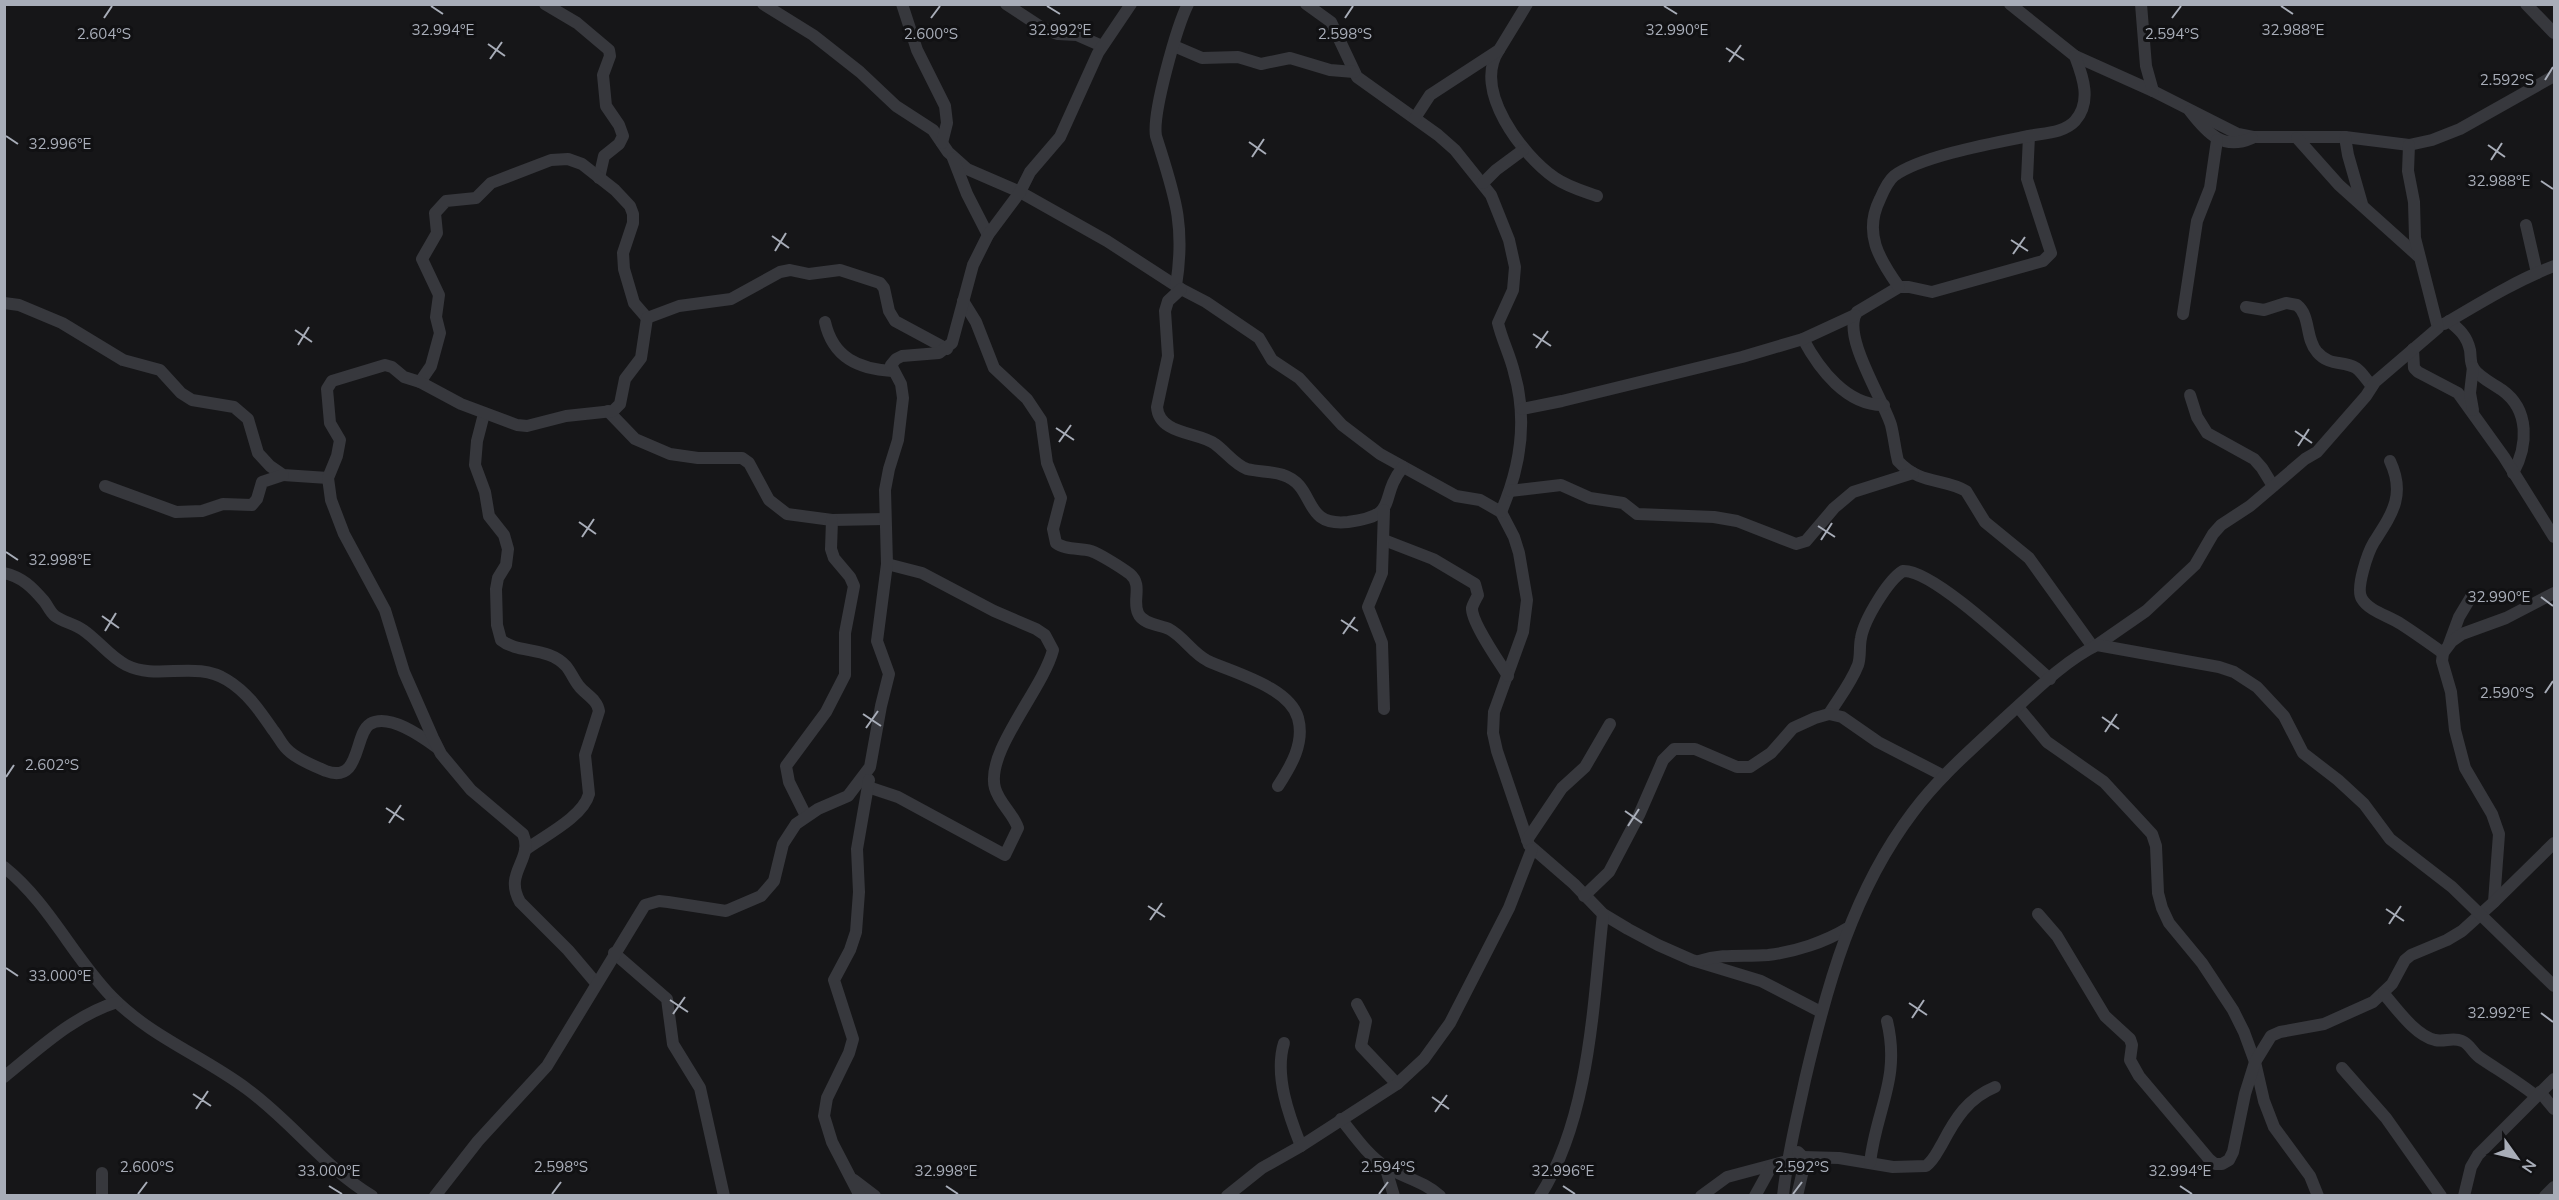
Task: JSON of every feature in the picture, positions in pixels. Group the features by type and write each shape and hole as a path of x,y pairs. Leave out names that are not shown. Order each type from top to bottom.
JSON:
{"street":[{"path":"545,4 577,23 609,50 610,56 603,75 606,106 619,125 623,136 619,144 606,153 602,159 599,178"},
{"path":"763,4 840,55 896,106 933,130 952,157 967,194 988,235"},
{"path":"902,4 911,36 945,106 947,123 942,142"},
{"path":"1006,4 1044,29 1058,34 1077,35 1102,46"},
{"path":"860,1196 832,1142 824,1116 827,1098 849,1053 853,1039 834,981 850,950 856,932 859,892 857,849 881,706 889,674 877,641 887,564 886,480 898,440 903,398 901,384 892,371 892,362 902,356 930,355 947,349 952,343 973,265 988,235 1020,192 1030,172 1060,137 1102,46 1131,4"},
{"path":"1188,4 1174,46 1154,124 1177,204 1181,248 1179,287 1168,301 1165,311 1168,356 1156,407 1161,418 1182,434 1214,443 1247,469 1288,477 1302,489 1321,519 1331,522 1348,522 1369,518 1384,510"},
{"path":"1306,4 1331,22 1353,72 1368,87 1415,117 1455,150 1484,183 1501,216 1515,267 1513,290 1498,323 1514,370 1522,409 1520,454 1501,512"},
{"path":"1527,4 1499,50 1491,72 1491,89 1511,131 1523,150 1555,178 1598,196"},
{"path":"2010,4 2075,56 2153,91 2238,134 2253,137 2345,137 2409,146 2460,129 2554,76"},
{"path":"2141,4 2146,66 2153,91"},
{"path":"2526,4 2554,33"},
{"path":"1174,46 1202,58 1238,57 1261,64 1286,57 1330,70 1353,72"},
{"path":"1415,117 1430,95 1499,50"},
{"path":"1899,287 1874,244 1872,231 1875,209 1891,178 1911,165 1992,144 2062,130 2075,121 2080,113 2085,82 2075,56"},
{"path":"2187,108 2201,126 2217,140 2241,142 2253,137"},
{"path":"1522,409 1723,362 1803,339 1855,315 1868,304 1899,287 1909,286 1932,292 2043,261 2051,253 2027,179 2029,136"},
{"path":"2345,137 2362,204"},
{"path":"2297,138 2339,185 2419,256"},
{"path":"2183,314 2197,221 2210,188 2217,140"},
{"path":"2409,146 2408,171 2415,202 2415,238 2419,256 2443,324 2464,333 2469,347 2473,367 2470,393 2473,412"},
{"path":"1484,183 1496,170 1523,150"},
{"path":"952,157 967,169 1020,192 1107,241 1206,302 1259,338 1272,360 1308,387 1342,425 1380,454 1456,496 1480,500 1501,512 1514,537 1519,553 1527,600 1523,632 1494,712 1493,733 1497,751 1530,844 1604,914 1658,945 1698,962 1761,981 1821,1012"},
{"path":"420,382 431,366 440,333 436,317 439,295 422,259 437,233 434,215 441,205 446,201 476,198 491,183 551,160 575,160 624,198 633,214 631,232 622,258 634,303 646,318 641,358 625,379 618,407 608,411 566,416 527,426 484,414 420,382 404,377 394,368 386,365 332,381 327,389 330,423 340,440 340,447 328,478 331,500 344,534 384,610 404,672 437,747 471,790 517,828 526,842 513,885 515,894 596,983"},
{"path":"2526,225 2537,273"},
{"path":"1783,1196 1787,1161 1821,1012 1848,928 1862,896 1905,822 1944,776 2018,707 2050,679 2146,611 2195,565 2213,534 2221,525 2250,506 2325,445 2372,386 2413,348 2443,324 2554,266"},
{"path":"646,318 679,306 731,299 787,270 809,274 840,270 883,285 888,307 895,321 947,349"},
{"path":"963,301 976,322 994,368 1027,399 1041,420 1047,463 1060,498 1053,530 1056,543 1061,547 1093,552 1130,574 1137,584 1137,613 1141,618 1173,631 1206,660 1260,683 1281,695 1292,706 1298,718 1299,738 1292,764 1278,786"},
{"path":"4,303 19,305 62,323 123,360 160,370 181,393 192,400 234,407 248,419 258,453 282,475"},
{"path":"2246,307 2264,310 2286,303 2297,305 2304,314 2308,336 2317,353 2332,363 2355,368 2372,386"},
{"path":"1855,315 1854,327 1862,363 1884,405 1891,425 1897,459 1912,473 1931,482 1966,491 1986,522 2029,558 2095,646 2219,667 2247,679 2258,687 2284,716 2303,753 2364,804 2390,839 2452,887 2554,986"},
{"path":"825,322 828,336 841,353 863,367 892,371"},
{"path":"1803,339 1820,368 1850,395 1866,405 1884,405"},
{"path":"2413,348 2415,368 2418,372 2456,391 2473,412 2554,537"},
{"path":"2473,367 2483,378 2512,398 2522,414 2520,461 2513,473"},
{"path":"2190,395 2197,417 2207,433 2254,459 2273,486"},
{"path":"608,411 635,439 670,454 698,458 742,458 748,463 769,500 787,514 803,518 832,520 885,519"},
{"path":"484,414 477,441 475,465 485,492 489,516 504,535 508,549 506,565 498,578 496,589 497,625 501,640 509,645 546,653 566,666 580,688 598,705 599,711 585,755 588,799 576,814 525,850"},
{"path":"2390,461 2398,492 2396,502 2387,525 2372,546 2358,590 2361,599 2368,606 2446,648"},
{"path":"1383,709 1382,643 1368,607 1382,573 1384,510 1389,499 1391,484 1403,467"},
{"path":"1510,490 1562,485 1590,498 1623,503 1637,514 1704,516 1737,521 1796,544 1806,541 1834,508 1853,492 1912,473"},
{"path":"105,486 164,509 188,512 221,505 252,505 257,499 262,482 282,475 328,478"},
{"path":"806,816 789,782 786,766 819,723 842,684 846,668 845,633 853,599 853,581 834,558 831,549 832,520"},
{"path":"1384,540 1433,559 1474,584 1478,595 1473,606 1473,613 1482,634 1508,676"},
{"path":"868,787 898,797 1005,855 1018,828 995,788 996,760 1041,680 1053,650 1050,641 1036,629 994,611 922,573 887,564"},
{"path":"1829,714 1851,680 1859,662 1861,638 1867,620 1895,577 1903,571 1922,576 1950,594 2050,679"},
{"path":"4,573 22,578 54,615 84,630 123,664 153,671 208,671 228,680 247,695 290,753 327,771 333,773 342,771 348,766 357,753 366,728 370,724 379,722 400,725 437,747"},
{"path":"2446,648 2462,634 2506,618 2554,593"},
{"path":"2471,597 2459,617 2442,661 2451,692 2455,730 2465,768 2497,823 2499,834 2494,902"},
{"path":"2018,707 2047,742 2098,778 2148,828 2156,846 2158,893 2162,908 2169,923 2202,963 2233,1010 2255,1062 2264,1101 2274,1127 2310,1176 2318,1196"},
{"path":"1584,896 1609,872 1639,815 1662,760 1669,751 1674,749 1695,749 1737,767 1750,766 1771,753 1784,736 1793,729 1829,714 1842,717 1878,742 1944,776"},
{"path":"1227,1196 1262,1168 1301,1146 1397,1084 1424,1059 1450,1023 1512,901 1530,844 1562,788 1585,767 1610,724"},
{"path":"435,1196 478,1142 547,1066 642,909 651,903 668,902 726,911 761,896 774,882 787,836 806,816 848,796 870,767"},
{"path":"2038,914 2057,936 2104,1016 2130,1039 2132,1045 2130,1060 2139,1076 2171,1111 2199,1148 2215,1164 2222,1164 2229,1160 2233,1152 2245,1094 2255,1062 2271,1036 2280,1032 2324,1024 2373,1002 2384,994 2404,960 2447,940 2482,914 2554,843"},
{"path":"4,867 25,886 117,1002 163,1038 195,1055 248,1089 335,1171 372,1196"},
{"path":"1540,1196 1562,1156 1582,1093 1604,914"},
{"path":"1698,962 1722,955 1778,954 1810,945 1848,928"},
{"path":"614,953 668,999 673,1044 700,1089 724,1196"},
{"path":"2384,994 2399,1013 2429,1038 2465,1042 2476,1055 2538,1094 2554,1109"},
{"path":"4,1077 79,1018 117,1002"},
{"path":"1357,1004 1366,1021 1361,1046 1397,1084"},
{"path":"1870,1163 1873,1139 1884,1107 1891,1073 1892,1048 1887,1021"},
{"path":"1284,1043 1280,1058 1282,1077 1289,1113 1301,1146"},
{"path":"2342,1068 2386,1118 2441,1196"},
{"path":"2464,1196 2471,1167 2478,1155 2554,1079"},
{"path":"1790,1147 1803,1157 1839,1158 1893,1167 1926,1166 1934,1159 1972,1099 1995,1087"},
{"path":"1341,1119 1360,1143 1385,1166 1423,1182 1440,1196"},
{"path":"1797,1196 1804,1166 1803,1157"},
{"path":"1701,1196 1727,1177 1787,1161"},
{"path":"1385,1166 1394,1196"},
{"path":"1755,1196 1771,1167"},
{"path":"102,1173 102,1196"},
{"path":"853,1179 875,1196"},
{"path":"2545,1196 2554,1187"}]}
